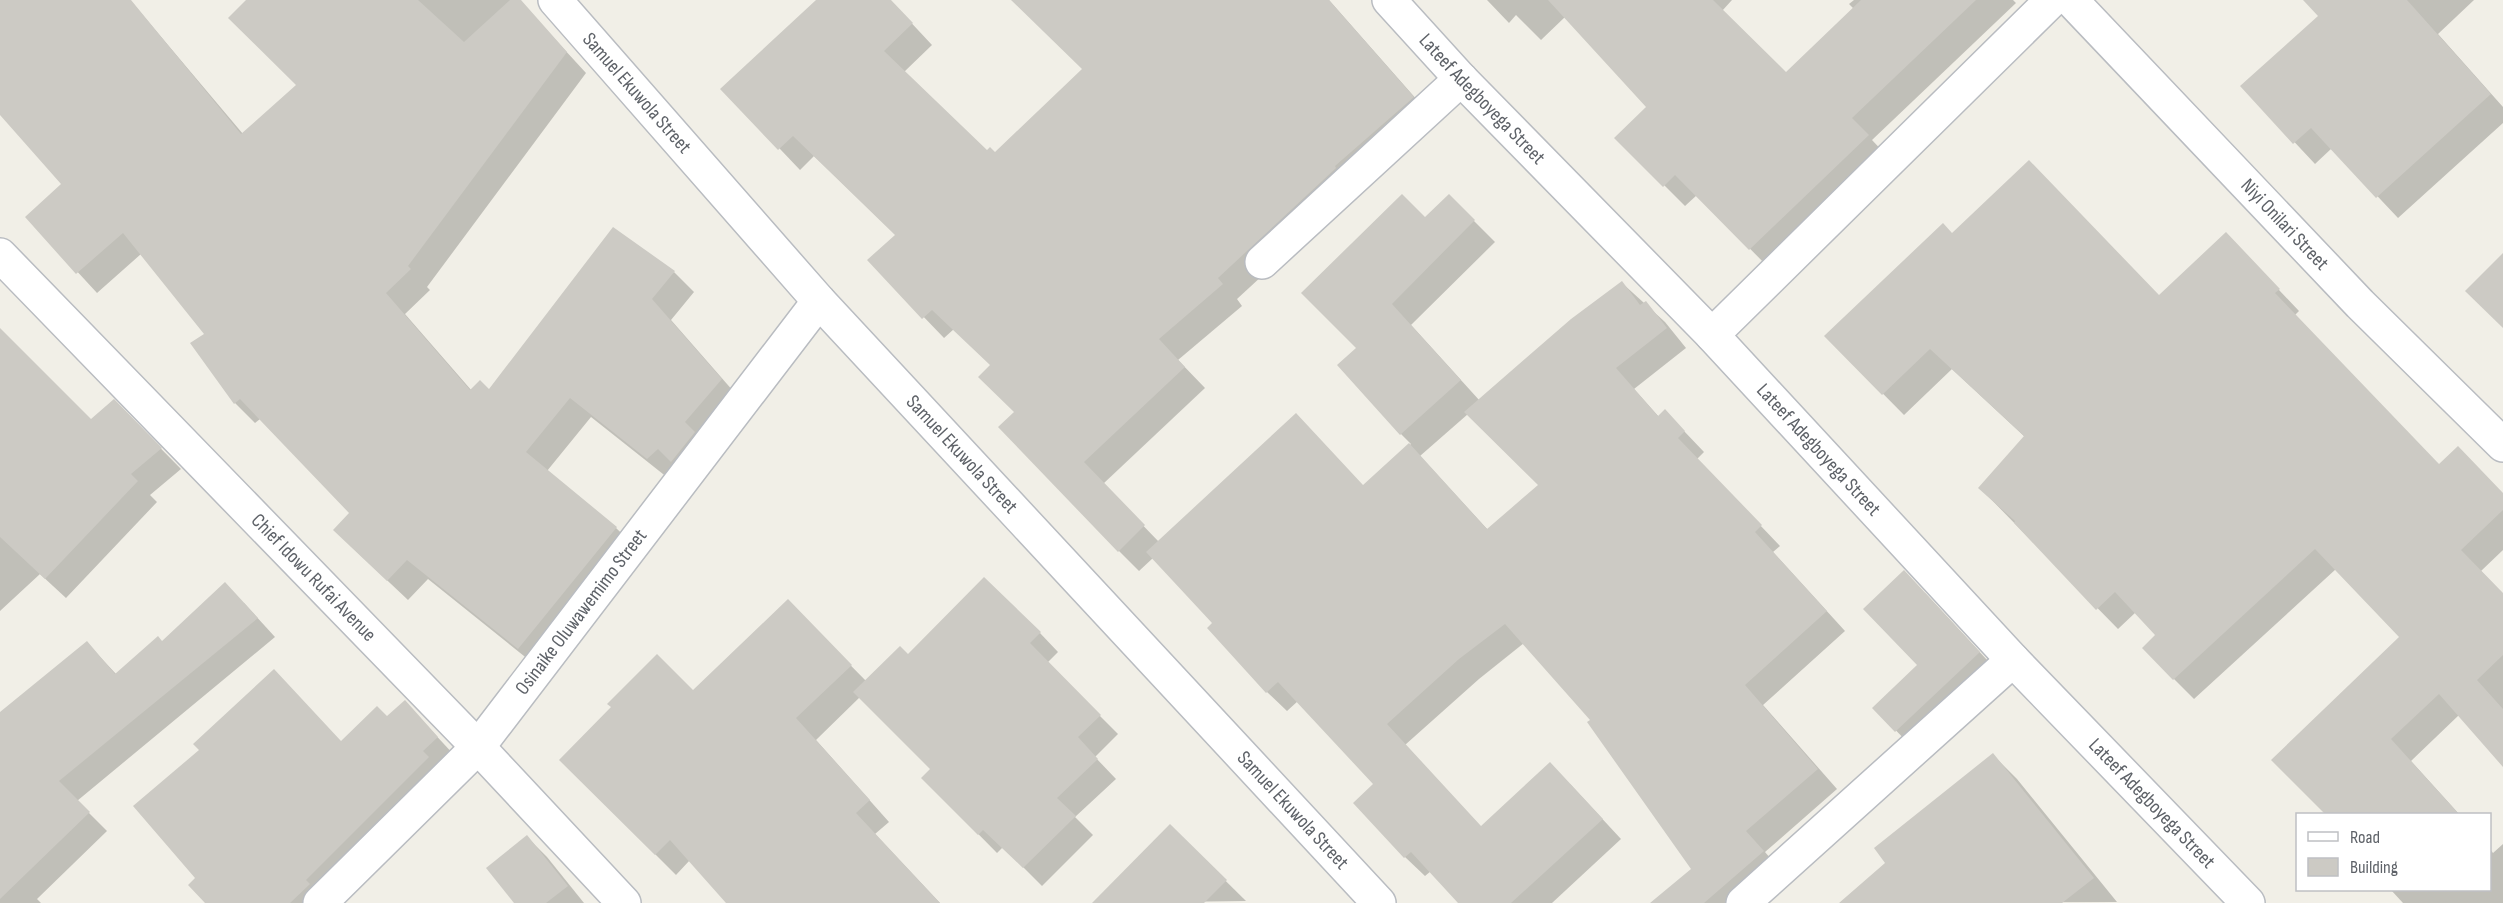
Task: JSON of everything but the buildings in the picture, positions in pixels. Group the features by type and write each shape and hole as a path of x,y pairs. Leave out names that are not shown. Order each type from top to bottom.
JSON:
{"street":[{"name":"Samuel Ekuwola Street","path":"555,0 819,301 1379,903"},
{"name":"Lateef Adegboyega Street","path":"1389,0 1461,79 1712,334 2013,660 2247,903"},
{"path":"1712,334 2052,0"},
{"name":"Niyi Onilari Street","path":"2071,0 2360,304 2503,446"},
{"path":"1262,262 1461,79"},
{"name":"Chief Idowu Rufai Avenue","path":"0,255 478,747 624,903"},
{"name":"Osinaike Oluwawemimo Street","path":"320,903 478,747 819,301"},
{"path":"1743,903 2013,660"}]}
